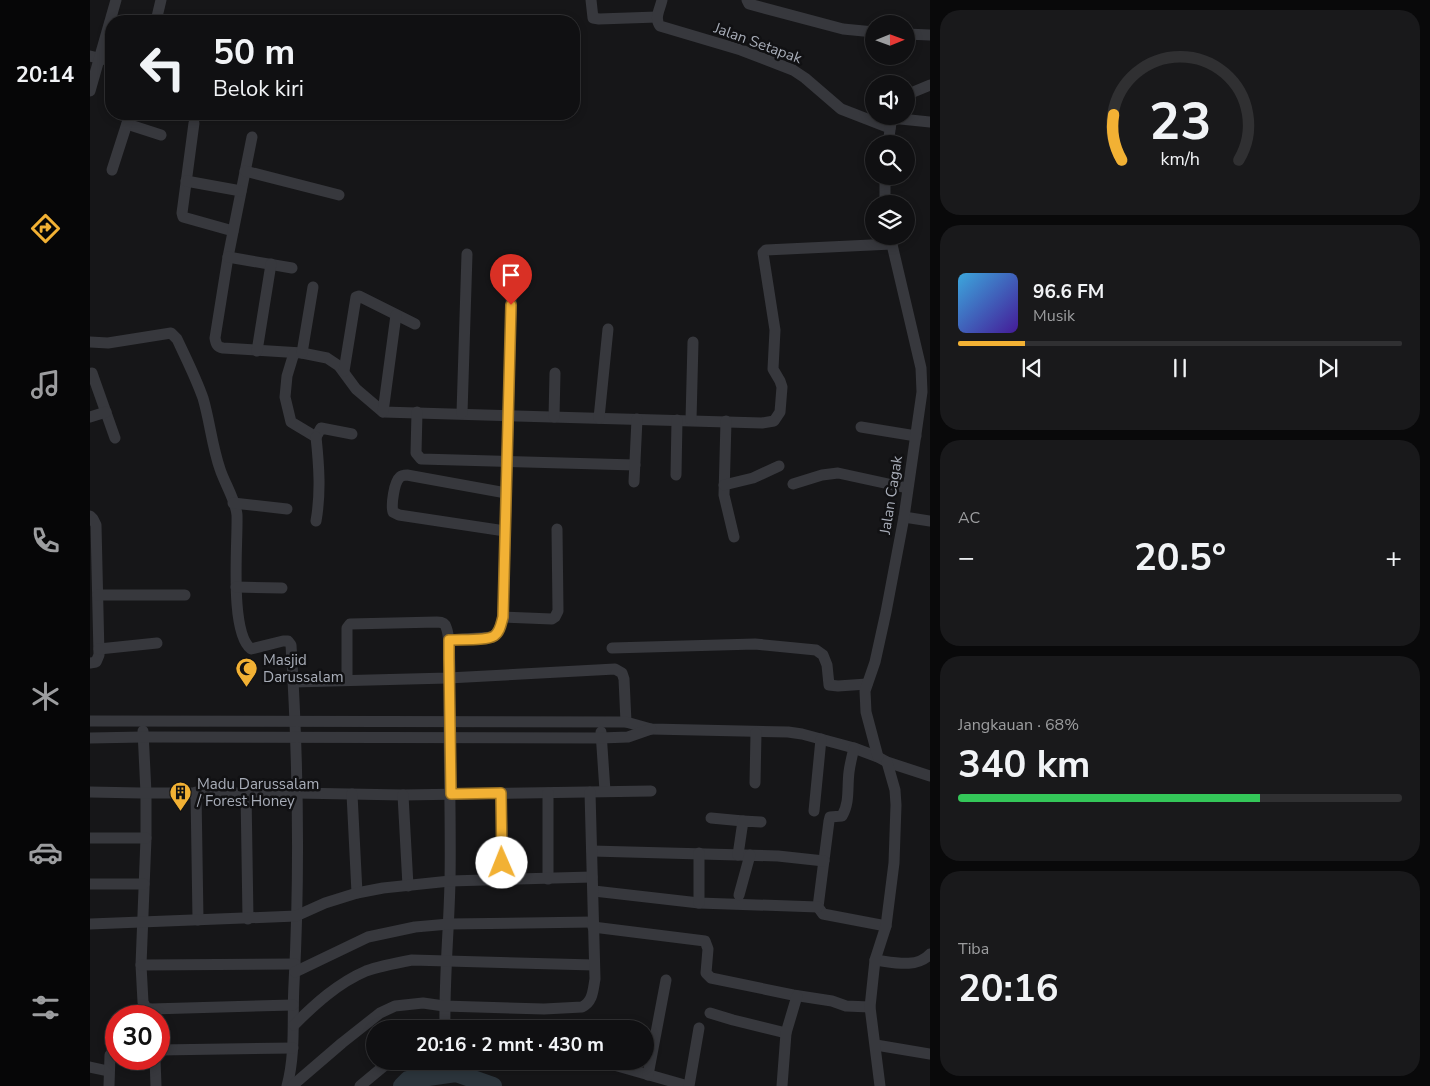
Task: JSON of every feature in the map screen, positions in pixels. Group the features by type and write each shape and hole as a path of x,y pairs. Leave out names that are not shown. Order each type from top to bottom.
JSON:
{"street":[{"path":"112,15 116,0"},
{"path":"157,15 161,0"},
{"path":"591,0 593,18 599,19 657,17 662,0"},
{"path":"747,0 749,4 843,29 865,31"},
{"name":"Jalan Setapak","path":"657,17 660,26 741,50 793,70 841,109 865,115"},
{"path":"915,34 930,35"},
{"path":"90,91 105,40"},
{"path":"915,91 930,85"},
{"path":"112,170 129,120"},
{"path":"131,120 161,135"},
{"path":"915,122 930,122"},
{"path":"194,123 183,217 233,231"},
{"path":"252,137 228,257 216,343 223,348 298,353 327,358 334,361 344,371 356,390 383,412 768,422 778,417 782,387 773,369 775,330 762,254 766,250 865,242"},
{"path":"245,171 339,195"},
{"path":"186,181 241,190"},
{"name":"Jalan Cagak","path":"880,1086 870,1007 875,960 886,926 894,863 896,806 895,790 866,712 865,691 878,650 904,517 922,392 921,368 892,245"},
{"path":"462,413 467,254"},
{"path":"228,257 292,268"},
{"path":"257,351 271,264"},
{"path":"449,640 493,637 499,630 503,617 512,268"},
{"path":"313,286 298,353 288,376 285,397 291,422 316,437"},
{"path":"344,371 356,297 359,296 415,324"},
{"path":"383,412 396,315"},
{"path":"599,418 608,329"},
{"path":"90,342 108,343 171,333 177,339 202,398 216,457 237,512 236,587 245,641 254,649 284,641 291,645 295,738 296,916 293,1048 291,1071 287,1086"},
{"path":"691,420 692,342"},
{"path":"92,373 115,438"},
{"path":"554,417 555,373"},
{"path":"90,417 106,412"},
{"path":"417,412 416,453 421,459 635,465"},
{"path":"634,482 637,419"},
{"path":"676,475 677,420"},
{"path":"726,422 724,485 726,506 734,537"},
{"path":"861,427 916,436"},
{"path":"316,521 319,503 319,467 316,437 320,428 352,434"},
{"path":"724,485 753,478 778,466"},
{"path":"793,484 822,475 838,473 907,488"},
{"path":"505,531 399,515 393,512 392,506 397,481 400,476 408,475 506,493"},
{"path":"233,503 287,509"},
{"path":"90,516 96,525 93,561 98,595 94,612 99,649 98,659 96,662 90,663"},
{"path":"904,517 930,520"},
{"path":"503,617 552,619 557,615 557,529"},
{"path":"236,587 282,588"},
{"path":"98,595 185,595"},
{"path":"347,680 347,628 350,624 441,622 446,626 449,640 451,794 449,924 445,1020"},
{"path":"99,649 157,643"},
{"path":"612,648 755,644 816,650 823,655 829,685 868,684"},
{"path":"293,682 448,678 615,669 622,673 624,679 626,722"},
{"path":"90,722 626,722 651,729 788,732 854,748 930,776"},
{"path":"143,722 146,838 142,923 142,1002 146,1008 151,1010 293,1004"},
{"path":"601,722 605,791"},
{"path":"90,738 601,738 628,737 651,729"},
{"path":"755,783 756,732"},
{"path":"814,811 821,739"},
{"path":"854,748 849,773 848,800 842,816 830,817 818,907 823,914 886,926"},
{"path":"90,792 403,795 650,791"},
{"path":"196,792 198,920"},
{"path":"246,792 248,919"},
{"path":"548,792 548,879"},
{"path":"292,1086 380,1013 395,1006 423,1003 444,1006 544,1009 582,1007 587,1005 591,999 595,979 590,792"},
{"path":"501,793 502,880"},
{"path":"352,794 357,893"},
{"path":"403,795 408,886"},
{"path":"711,818 761,822"},
{"path":"739,895 744,855 743,821"},
{"path":"90,838 146,838"},
{"path":"592,851 700,853 824,861"},
{"path":"699,902 700,853"},
{"path":"90,924 296,916 325,903 357,893 383,888 450,881 592,877"},
{"path":"90,884 144,884"},
{"path":"594,891 699,902 818,907"},
{"path":"141,965 295,968 368,937 415,927 449,924 593,924 705,941 708,949 706,973 708,976 797,996 832,1001 846,1006 870,1007"},
{"path":"875,960 914,963 926,959 930,954"},
{"path":"294,1025 328,994 366,972 412,960 594,965"},
{"path":"648,1074 666,980"},
{"path":"782,1086 786,1032 797,996"},
{"path":"710,1013 786,1032"},
{"path":"633,1070 688,1086 699,1028"},
{"path":"876,1045 930,1054"},
{"path":"170,1050 293,1048"},
{"path":"90,1067 108,1071 109,1086"},
{"path":"155,1070 156,1086"},
{"path":"360,1086 379,1070"}],"waterway":[{"path":"402,1086 408,1080 456,1073 493,1086"}],"place":[{"name":"Masjid Darussalam","path":"247,688"},
{"name":"Madu Darussalam / Forest Honey","path":"181,812"}],"route":[{"path":"502,863 501,793 451,794 449,640 493,637 499,630 503,617 511,305"}]}
